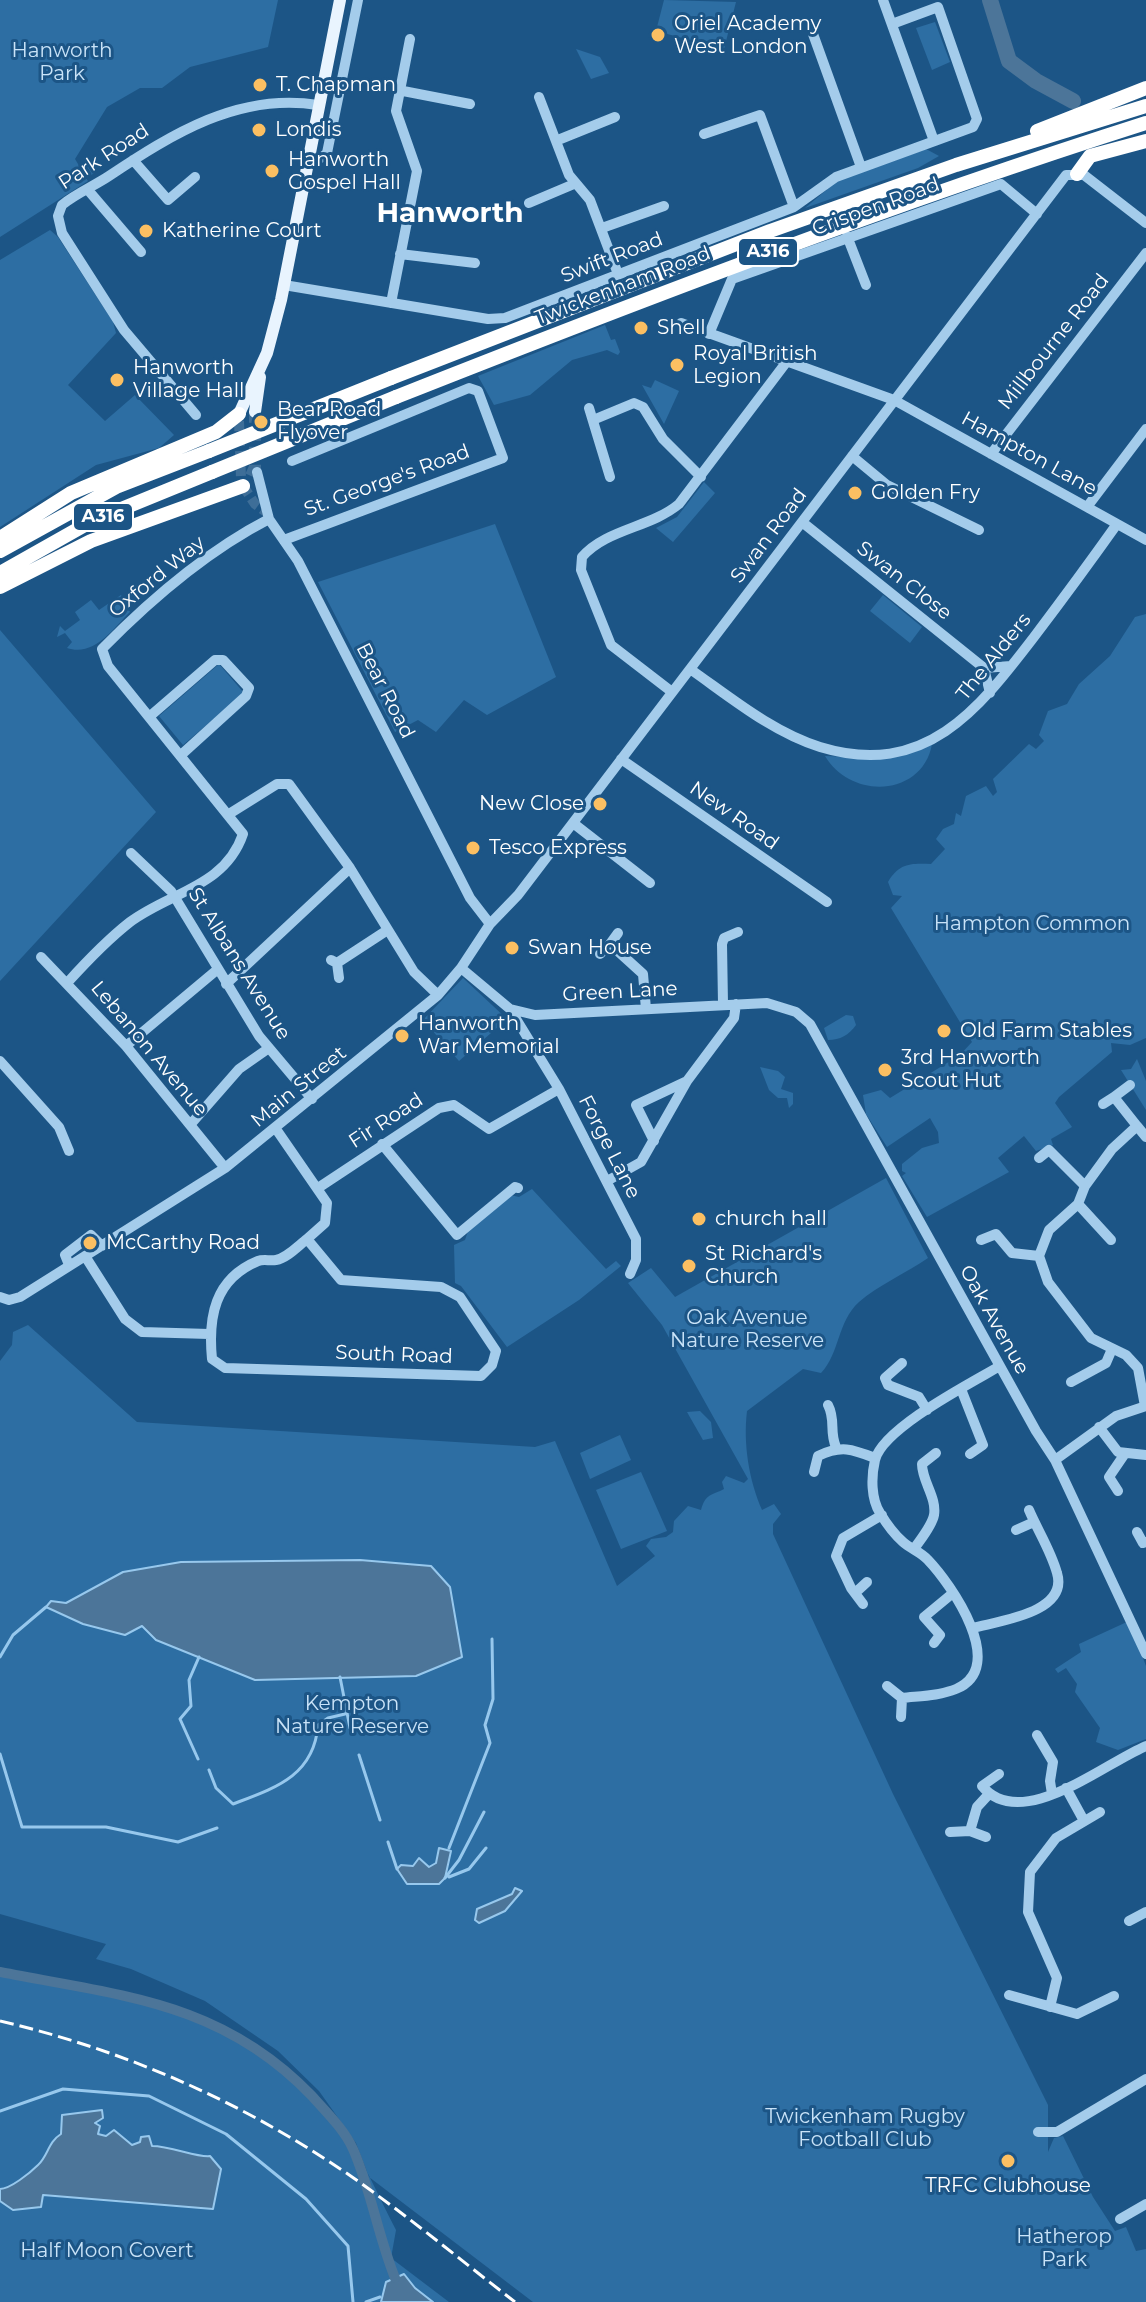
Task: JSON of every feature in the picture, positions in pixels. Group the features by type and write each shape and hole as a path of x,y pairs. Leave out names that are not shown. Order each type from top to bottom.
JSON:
{"highway":[{"path":"956,165 1146,88"},
{"name":"Twickenham Road","path":"0,551 116,487 391,378 770,231 956,165 1146,106"},
{"name":"Twickenham Road","path":"0,573 92,521 396,397 770,251 962,181 1146,123"},
{"path":"1077,174 1090,156 1146,141"},
{"path":"0,538 71,493 216,432 239,418"},
{"path":"0,587 91,541 248,478"}],"main road":[{"path":"255,412 261,370 284,285 339,2"},
{"path":"239,418 261,370"}],"street":[{"path":"883,0 934,141"},
{"path":"308,157 321,158 327,153 357,4 339,2"},
{"name":"Swift Road","path":"284,285 488,319 505,318 794,207 836,177 973,127 977,119 938,7 892,24"},
{"path":"813,34 861,167"},
{"path":"391,303 417,171 396,111 410,39"},
{"path":"398,90 470,104"},
{"path":"539,97 574,184 590,200 618,274"},
{"name":"Park Road","path":"196,415 124,330 62,233 58,216 62,205 181,130 217,115 288,103 318,105"},
{"path":"704,134 760,115 794,207"},
{"path":"558,140 615,117"},
{"path":"133,160 168,200 195,177"},
{"path":"1077,174 1146,223"},
{"name":"Swan Road","path":"490,924 508,907 573,823 1066,175 1077,174"},
{"path":"529,203 574,184"},
{"name":"Crispen Road","path":"709,334 732,279 847,236 1001,184 1037,214"},
{"path":"88,190 141,252"},
{"path":"602,228 664,206"},
{"path":"847,236 866,285"},
{"name":"Millbourne Road","path":"991,454 1146,253"},
{"path":"400,254 475,263"},
{"name":"Hampton Lane","path":"681,323 894,400 1146,540"},
{"path":"672,692 611,645 581,570 582,557 592,545 666,515 701,477 788,360"},
{"name":"St. George's Road","path":"292,461 469,388 478,391 503,458"},
{"path":"593,420 634,403 643,407 663,439 701,477"},
{"path":"589,408 610,477"},
{"path":"1087,507 1146,429"},
{"name":"St. George's Road","path":"284,540 517,453"},
{"path":"852,456 887,485 979,530"},
{"name":"Bear Road","path":"248,478 284,540 470,898 490,924"},
{"name":"Oxford Way","path":"177,898 235,856 243,834 108,666 102,649 140,610 267,515"},
{"name":"Swan Close","path":"802,522 984,668"},
{"name":"The Alders","path":"690,669 787,734 821,747 848,752 892,751 937,738 970,715 990,693 1117,524"},
{"path":"149,717 215,660 223,660 249,688 246,696 181,755"},
{"path":"990,693 984,668 1011,666"},
{"name":"New Road","path":"621,759 827,902"},
{"path":"229,814 277,784 289,784 350,868 414,972 438,995"},
{"path":"573,823 650,883"},
{"name":"St Albans Avenue","path":"131,853 177,898 226,984 269,1048 312,1099"},
{"path":"226,984 350,868"},
{"path":"68,982 133,920 177,898"},
{"name":"Main Street","path":"0,1297 9,1300 20,1297 225,1168 438,995 461,968 490,924"},
{"path":"339,978 334,962 386,931"},
{"path":"723,1004 722,944 724,938 738,932"},
{"path":"600,954 618,933"},
{"path":"610,944 643,974 646,1009"},
{"name":"Lebanon Avenue","path":"41,957 126,1046 225,1168"},
{"name":"Green Lane","path":"461,968 510,1009 535,1015 767,1003 796,1012"},
{"path":"126,1046 218,969"},
{"path":"607,1181 641,1162 687,1081 734,1018 736,1004"},
{"name":"Forge Lane","path":"510,1009 559,1089 636,1239 636,1260 630,1274"},
{"name":"Oak Avenue","path":"796,1012 822,1040 1000,1366 1055,1460 1146,1654"},
{"path":"531,1040 535,1015"},
{"path":"190,1125 239,1069 269,1048"},
{"path":"0,1061 59,1127 69,1151"},
{"path":"654,1141 636,1105 687,1081"},
{"path":"1103,1104 1130,1085"},
{"name":"Fir Road","path":"318,1188 439,1108 454,1105 489,1129 559,1089"},
{"path":"1114,1097 1146,1137"},
{"path":"1055,1460 1099,1427 1146,1406 1142,1365 1091,1338 1065,1308 1044,1274 1039,1256 1049,1230 1078,1204 1085,1186 1112,1149 1137,1126"},
{"path":"85,1256 125,1319 142,1332 209,1334 214,1301 234,1278 259,1261 280,1259 325,1223 328,1213 318,1188 276,1129"},
{"path":"382,1144 457,1235 518,1188"},
{"path":"1039,1158 1049,1150 1085,1186"},
{"path":"1078,1204 1111,1240"},
{"path":"981,1240 996,1234 1012,1253 1039,1256"},
{"name":"Main Street","path":"69,1265 65,1255 67,1250 91,1235 102,1246"},
{"name":"South Road","path":"209,1334 212,1359 225,1368 481,1376 492,1365 496,1351 455,1292 441,1287 341,1280 307,1239"},
{"path":"1071,1382 1106,1363 1112,1349"},
{"path":"902,1363 885,1378 888,1385 919,1397 927,1410"},
{"path":"887,1686 902,1698 958,1689 972,1676 978,1655 973,1628 953,1593 925,1557 901,1541 882,1515 872,1490 875,1458 896,1432 1000,1366"},
{"path":"961,1389 983,1445 970,1454"},
{"path":"828,1405 834,1417 831,1437 836,1447"},
{"path":"1099,1427 1124,1455 1146,1455"},
{"path":"814,1472 812,1454 836,1447 848,1447 875,1458"},
{"path":"914,1549 934,1516 932,1499 922,1480 922,1464 936,1453"},
{"path":"1118,1491 1109,1477 1124,1455"},
{"path":"973,1628 1041,1607 1054,1595 1059,1583 1057,1572 1029,1510"},
{"path":"863,1604 836,1556 843,1538 882,1515"},
{"path":"1016,1530 1034,1522"},
{"path":"1137,1532 1145,1545"},
{"path":"855,1593 867,1582"},
{"path":"934,1643 940,1635 920,1622 953,1593"},
{"path":"901,1717 902,1698"},
{"path":"1037,1735 1053,1762 1050,1781 1052,1794"},
{"path":"1044,1747 1054,1739"},
{"path":"999,1774 982,1786 989,1794 1009,1804 1035,1801 1146,1746"},
{"path":"1066,1788 1083,1819"},
{"path":"970,1831 977,1807 989,1794"},
{"path":"1050,2007 1057,1978 1028,1912 1030,1872 1048,1846 1083,1819 1100,1812"},
{"path":"950,1832 970,1831 986,1837"},
{"path":"1129,1921 1146,1912"},
{"path":"1009,1995 1077,2014 1114,1996"},
{"path":"1038,2132 1057,2132 1146,2079"},
{"path":"1120,2219 1146,2204"}],"green space":[{"name":"Hanworth Park","path":"0,0 278,0 268,47 190,67 162,88 140,88 107,107 75,159 81,169 92,165 96,172 86,178 88,181 0,237"},
{"path":"664,0 736,2 724,49 656,31"},
{"path":"935,22 950,62 932,70 916,28"},
{"path":"576,49 600,57 609,73 591,79"},
{"path":"926,149 939,156 918,168 805,208 837,181"},
{"path":"50,230 58,237 113,322 116,333 68,385 105,421 135,395 174,435 159,448 96,465 0,527 0,260"},
{"path":"605,325 611,340 615,339 620,352 618,355 607,350 572,360 530,395 494,405 478,376"},
{"path":"655,380 679,391 664,424 642,385 651,388"},
{"path":"704,482 715,493 673,542 656,528 677,517"},
{"path":"495,524 556,677 487,715 464,700 436,732 418,720 395,732 318,582"},
{"path":"121,595 130,612 102,640 86,649 77,650 67,648 72,642 65,633 57,637 60,626 65,631 80,620 75,612 91,600 99,610"},
{"path":"883,595 922,627 910,643 870,611"},
{"name":"Hampton Common","path":"1146,614 1146,1038 1130,1045 1111,1043 1112,1052 1059,1097 1055,1103 1072,1127 1051,1139 1053,1145 1036,1151 1024,1136 998,1158 1009,1172 927,1217 902,1176 906,1173 902,1171 902,1164 922,1148 939,1143 938,1132 930,1118 887,1147 866,1114 863,1095 881,1090 890,1098 960,1055 972,1042 891,908 902,896 893,895 888,882 906,866 931,864 945,849 936,839 943,829 954,824 956,813 961,816 966,796 986,786 993,796 997,792 993,779 1029,744 1036,749 1044,741 1039,735 1048,711 1067,704 1079,684 1110,656 1135,617"},
{"path":"0,630 156,812 0,981"},
{"path":"219,664 244,693 183,745 159,716"},
{"path":"932,744 926,761 915,774 901,783 885,786 868,786 852,780 837,771 825,756 884,758"},
{"path":"463,978 507,1019 459,1061 423,1020"},
{"path":"846,1015 853,1016 856,1025 844,1036 828,1040 824,1028"},
{"path":"1137,1059 1146,1081 1146,1110 1121,1070 1131,1069"},
{"path":"760,1067 778,1071 785,1077 781,1089 793,1093 793,1104 789,1108 787,1098 778,1098 769,1090"},
{"path":"886,1178 928,1258 859,1302 846,1319 832,1356 821,1373 803,1369 747,1411 750,1474 762,1510 774,1504 781,1514 773,1524 773,1534 893,1794 1048,2105 1048,2152 1054,2138 1063,2136 1093,2197 1115,2231 1126,2227 1136,2251 1146,2249 1146,2302 533,2302 369,2177 356,2143 319,2091 278,2051 205,2001 131,1969 96,1959 106,1944 0,1914 0,1361 12,1345 13,1332 28,1325 137,1422 535,1447 555,1441 617,1586 655,1556 646,1546 651,1539 666,1537 673,1532 674,1521 688,1506 701,1510 707,1498 724,1489 722,1482 726,1476 744,1483 748,1479 662,1325 628,1283 651,1268 675,1297"},
{"path":"532,1189 606,1269 616,1261 621,1266 579,1300 507,1347 461,1286 455,1283 454,1245 465,1240 468,1231 510,1195 519,1197"},
{"path":"700,1411 711,1422 713,1438 703,1440 687,1412"},
{"path":"620,1435 631,1460 590,1479 580,1453"},
{"path":"641,1472 667,1531 621,1549 596,1490"},
{"path":"1129,1621 1146,1666 1146,1739 1118,1750 1096,1742 1100,1728 1075,1692 1077,1684 1066,1668 1058,1673 1055,1669 1081,1652 1079,1644"},
{"name":"Half Moon Covert","path":"0,1972 144,2001 228,2032 267,2056 304,2087 340,2128 356,2152 396,2230 391,2258 449,2302 0,2302"}],"shaded area":[{"path":"360,1560 431,1566 450,1587 462,1657 416,1676 255,1680 156,1640 142,1626 125,1635 83,1624 46,1607 51,1601 66,1603 123,1572 181,1562"},
{"path":"439,1848 451,1851 445,1878 439,1884 407,1884 397,1869 401,1865 413,1866 419,1858 429,1867 436,1863"},
{"path":"515,1888 522,1891 505,1911 479,1923 475,1920 477,1909 512,1894"},
{"path":"102,2110 103,2118 95,2123 100,2126 98,2134 106,2136 114,2130 132,2145 140,2142 141,2137 149,2136 152,2146 210,2156 221,2169 213,2209 43,2195 41,2207 13,2210 0,2201 0,2189 30,2172 61,2134 62,2115"},
{"path":"404,2274 415,2288 433,2302 381,2302 386,2282"}],"waterway":[{"path":"990,0 1009,61 1036,81 1073,101"},
{"path":"0,1657 13,1635 46,1607"},
{"path":"449,1848 490,1743 485,1725 493,1699 492,1639"},
{"path":"198,1759 180,1719 191,1706 189,1680 199,1657"},
{"path":"340,1677 350,1728"},
{"path":"209,1770 216,1788 233,1804 263,1792 290,1778 300,1768 309,1757 318,1725 328,1718 345,1714"},
{"path":"0,1754 22,1827 106,1827 178,1842 217,1828"},
{"path":"359,1755 380,1820"},
{"path":"445,1878 459,1860 484,1812"},
{"path":"388,1842 397,1869"},
{"path":"449,1877 469,1869 486,1848"},
{"path":"0,1972 167,2007 205,2021 242,2040 277,2064 312,2096 349,2142 365,2181 395,2278"},
{"path":"0,2111 63,2089 149,2096 226,2134 306,2199 348,2246 353,2302"},
{"path":"366,2302 380,2297"}],"tunnel":[{"path":"251,476 255,467 255,412"},
{"path":"239,421 241,478"},
{"path":"243,486 255,504 266,512"}],"railway":[{"path":"0,2021 48,2033 140,2064 272,2127 355,2179 515,2302"}],"place":[{"name":"Oriel Academy West London","path":"658,35"},
{"name":"T. Chapman","path":"260,85"},
{"name":"Londis","path":"259,130"},
{"name":"Hanworth Gospel Hall","path":"272,171"},
{"name":"Katherine Court","path":"146,231"},
{"name":"Shell","path":"641,328"},
{"name":"Royal British Legion","path":"677,365"},
{"name":"Hanworth Village Hall","path":"117,380"},
{"name":"Bear Road Flyover","path":"261,422"},
{"name":"Golden Fry","path":"855,493"},
{"name":"New Close","path":"600,804"},
{"name":"Tesco Express","path":"473,848"},
{"name":"Swan House","path":"512,948"},
{"name":"Old Farm Stables","path":"944,1031"},
{"name":"Hanworth War Memorial","path":"402,1036"},
{"name":"3rd Hanworth Scout Hut","path":"885,1070"},
{"name":"church hall","path":"699,1219"},
{"name":"McCarthy Road","path":"90,1243"},
{"name":"St Richard's Church","path":"689,1266"},
{"name":"TRFC Clubhouse","path":"1008,2161"}],"district":[{"name":"Hanworth","path":"450,214"}],"park label":[{"name":"Oak Avenue Nature Reserve","path":"747,1330"},
{"name":"Kempton Nature Reserve","path":"352,1716"},
{"name":"Twickenham Rugby Football Club","path":"865,2128"},
{"name":"Hatherop Park","path":"1064,2248"}]}
